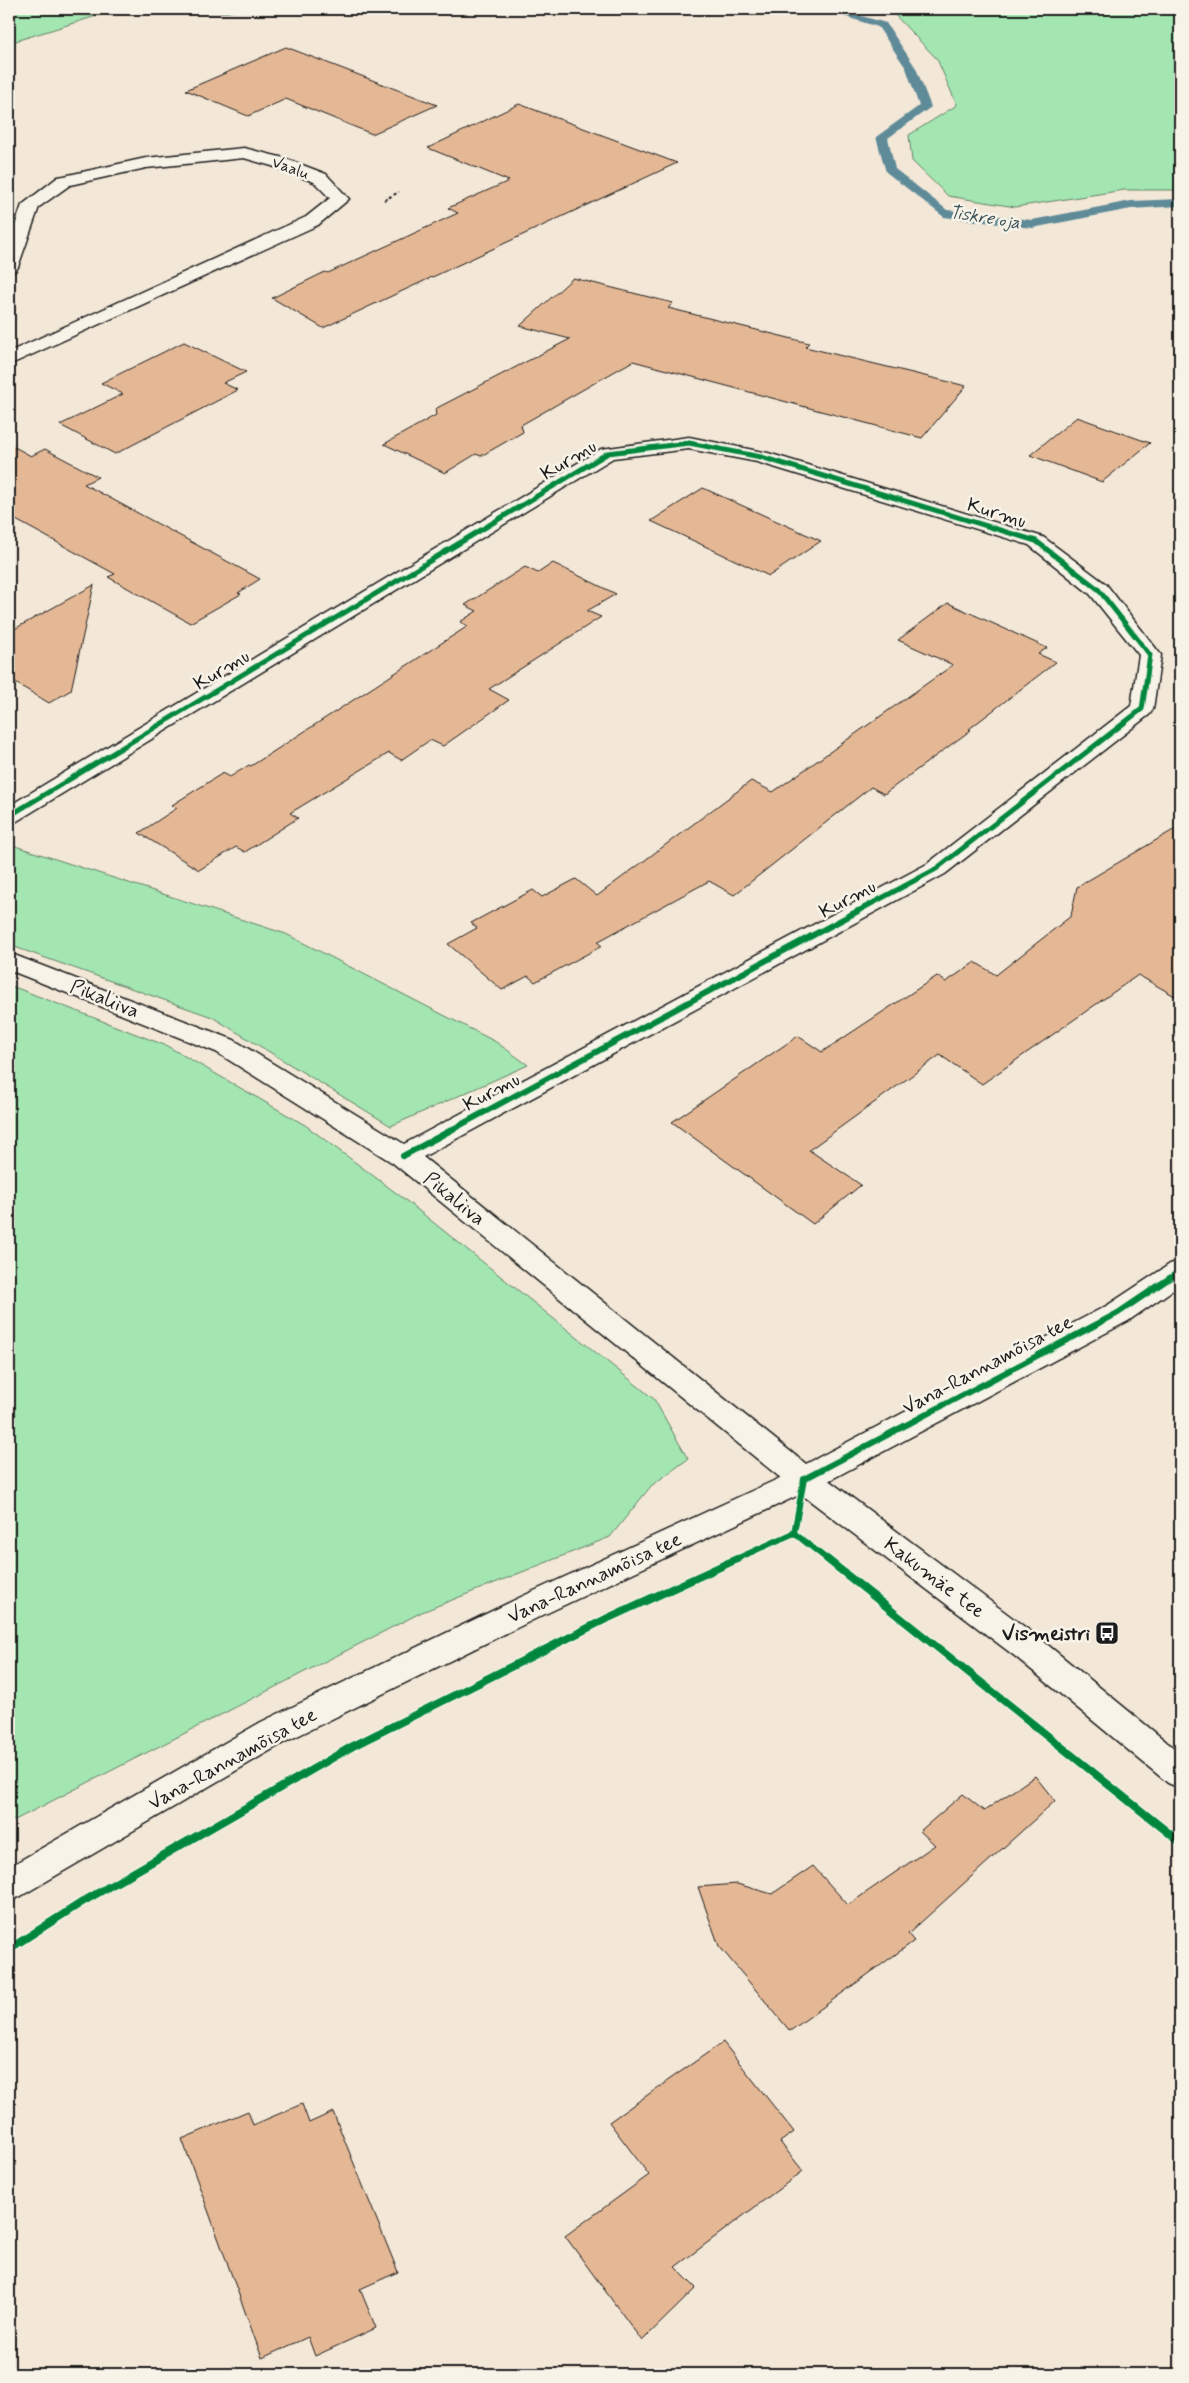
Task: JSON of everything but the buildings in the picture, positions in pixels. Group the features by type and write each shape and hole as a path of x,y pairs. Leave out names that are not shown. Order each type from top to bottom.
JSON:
{"street":[{"name":"Vaalu","path":"9,267 31,204 64,182 146,163 244,153 278,162 320,178 340,199 312,221 9,359"},
{"name":"Kurmu","path":"9,816 608,453 688,443 762,457 1036,541 1098,589 1150,655 1142,710 936,869 403,1156"},
{"name":"Pikaliiva","path":"9,961 225,1046 403,1156 804,1479"},
{"name":"Vana-Rannamõisa tee","path":"9,1885 273,1732 532,1606 804,1479 1118,1313 1180,1271"},
{"name":"Kakumäe tee","path":"804,1479 1027,1646 1180,1774"}],"green space":[{"path":"9,9 239,9 228,12 106,13 9,43"},
{"path":"875,9 1180,9 1180,190 1124,190 1015,207 948,196 912,161 909,135 957,105 937,59 892,12"},
{"path":"9,844 286,934 496,1042 528,1065 391,1126 212,1017 9,945"},
{"path":"9,985 167,1046 305,1125 399,1195 654,1399 688,1459 651,1486 610,1537 422,1612 9,1823"}],"waterway":[{"name":"Tiskre oja","path":"826,9 882,25 911,68 925,107 882,137 890,170 944,213 1032,224 1131,205 1180,203"}],"cycle path":[{"path":"9,816 608,453 689,443 761,457 1036,541 1098,589 1150,655 1142,709 936,869 403,1156"},
{"path":"794,1533 804,1479 1118,1313 1180,1271"},
{"path":"794,1533 1180,1842"},
{"path":"9,1949 84,1901 353,1746 606,1619 794,1533"}],"place":[{"name":"Vismeistri","path":"1107,1633"}]}
